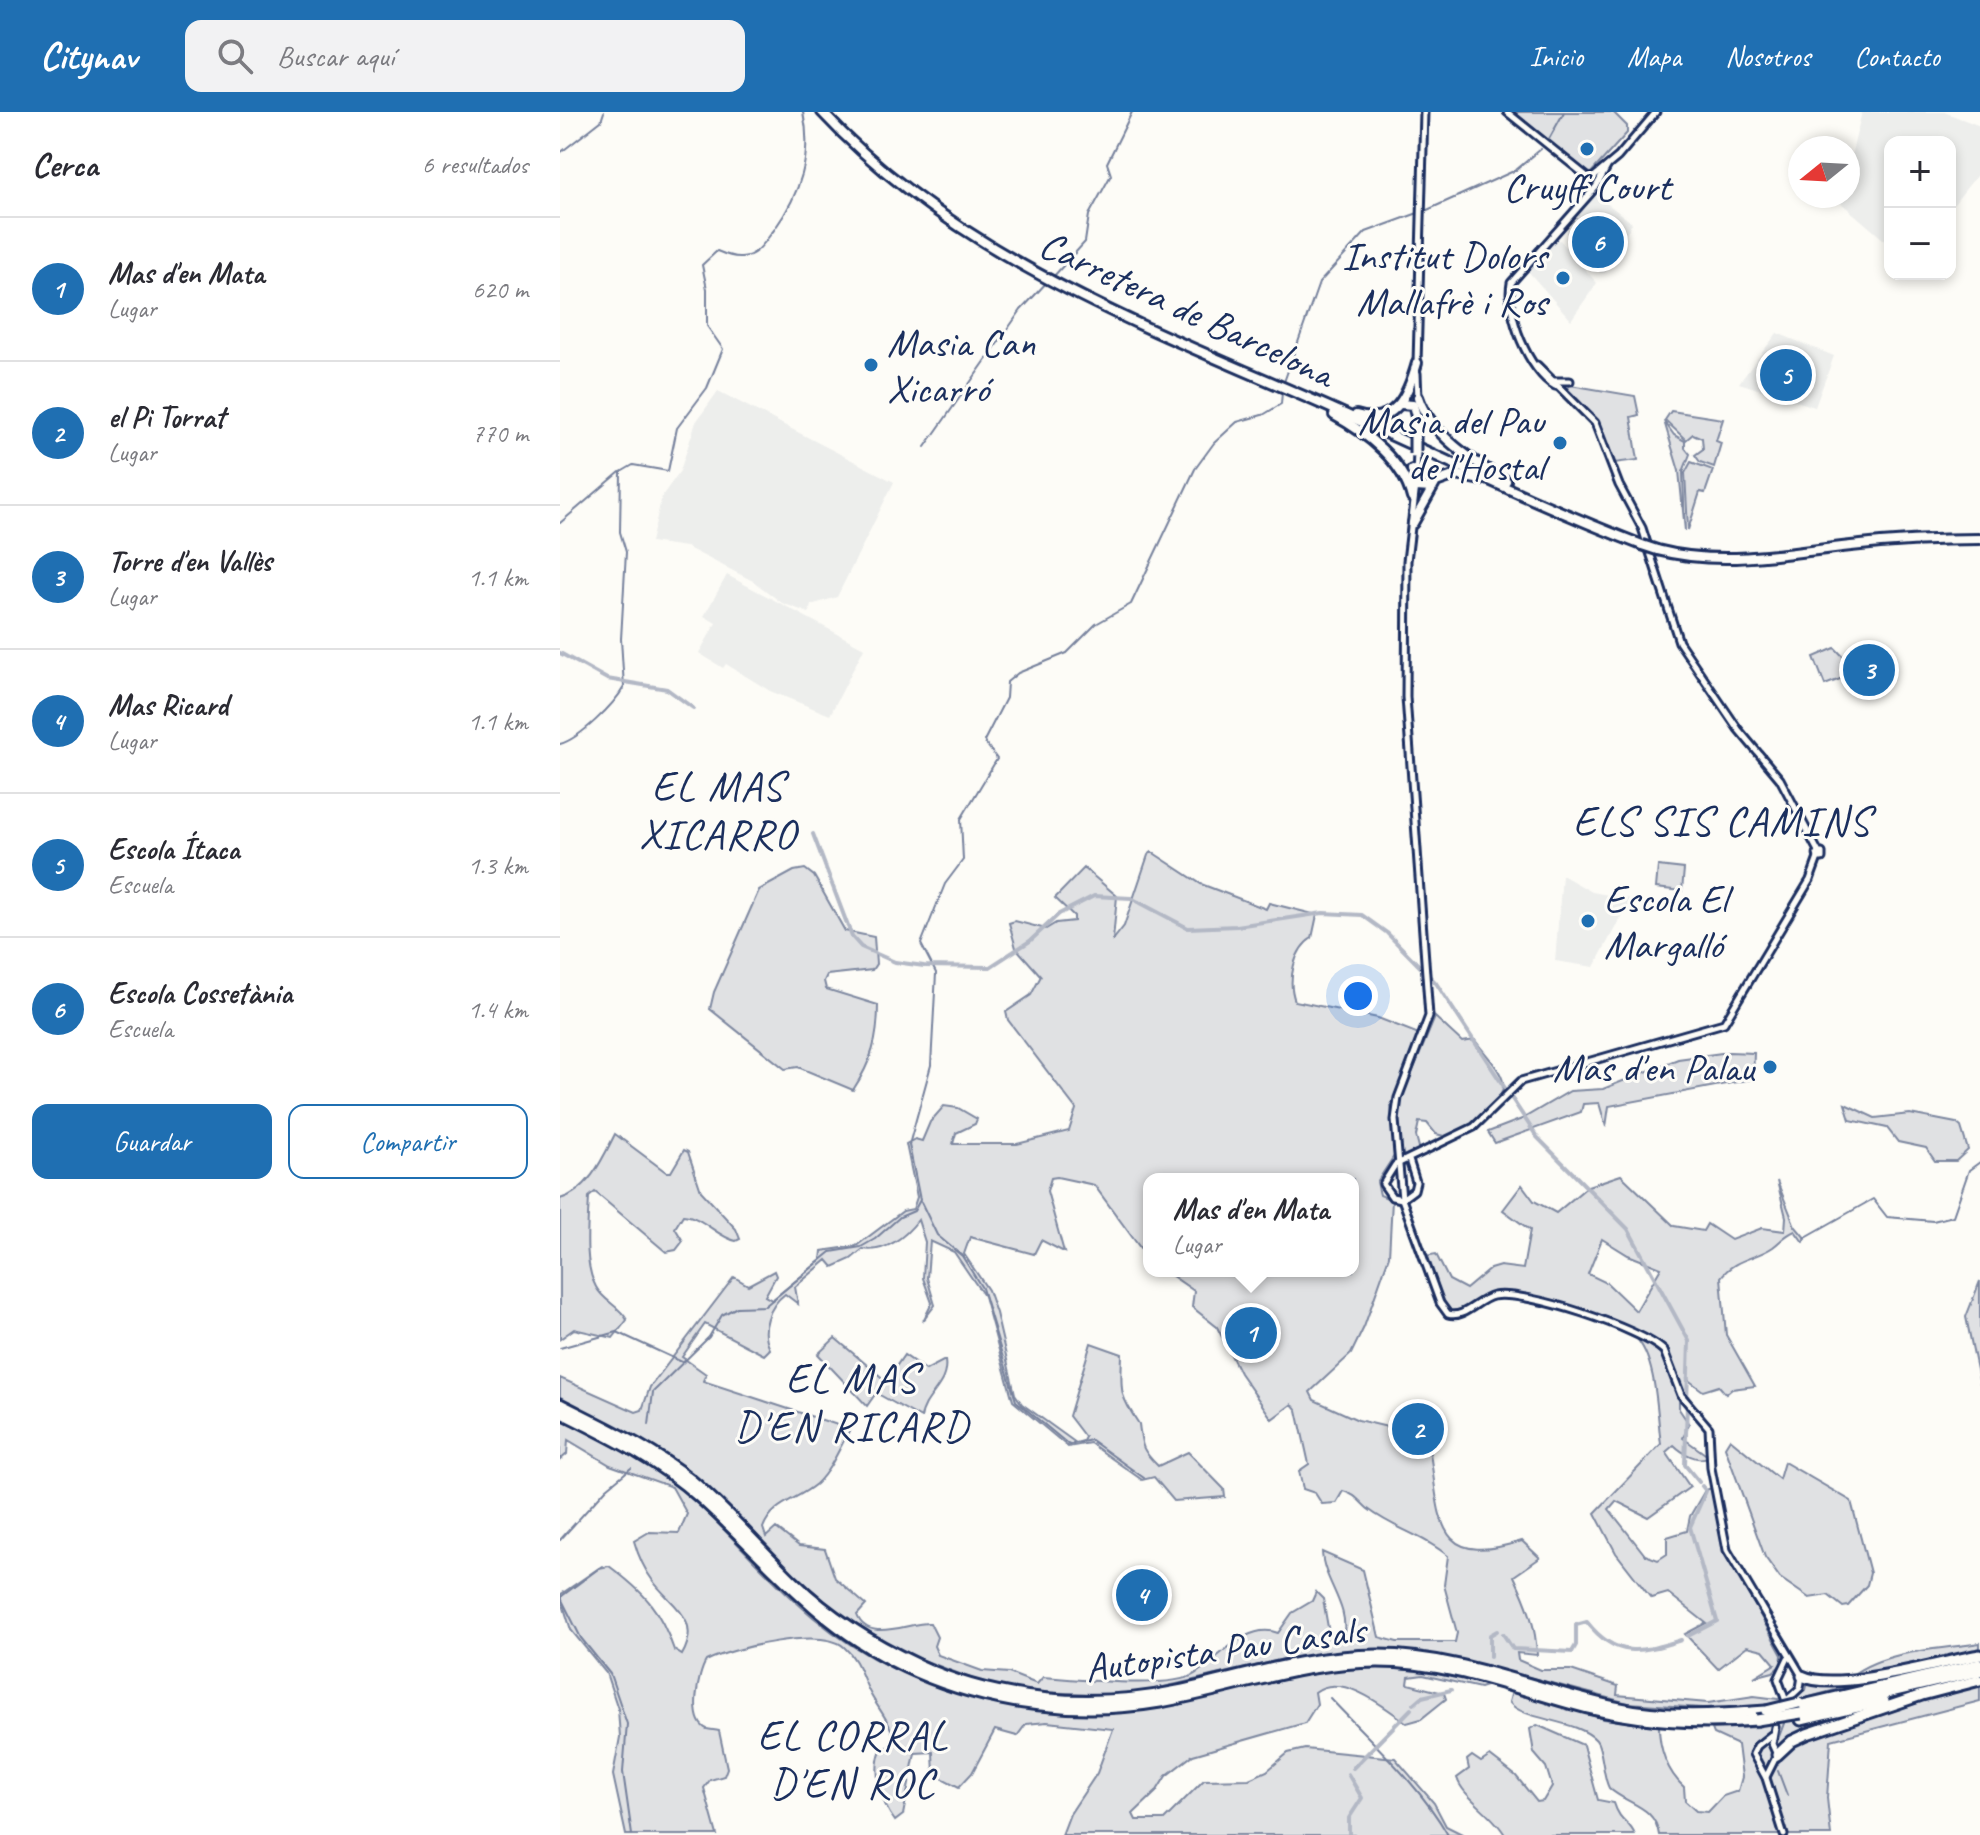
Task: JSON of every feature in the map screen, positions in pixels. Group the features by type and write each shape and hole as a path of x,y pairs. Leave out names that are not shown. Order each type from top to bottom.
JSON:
{"highway":[{"name":"Carretera de Barcelona","path":"822,112 882,169 944,217 1029,269 1152,329 1642,545 1694,557 1733,559 1878,543 1980,539"},
{"path":"1286,388 1371,418 1390,414 1401,404 1417,368"},
{"path":"1286,388 1350,425 1399,468 1412,498"},
{"path":"1418,397 1430,421 1485,467 1542,502"},
{"path":"1401,404 1414,408 1416,426 1413,441"},
{"path":"1416,426 1430,421"},
{"path":"1399,468 1414,458 1416,487 1424,490 1446,477 1461,475 1542,502"},
{"path":"1413,523 1431,487"},
{"name":"Autopista Pau Casals","path":"560,1404 641,1445 690,1480 796,1584 850,1628 923,1667 980,1687 1049,1698 1116,1699 1178,1691 1303,1660 1380,1655 1448,1661 1579,1698 1639,1711 1707,1715 1800,1710 1980,1671"},
{"name":"Autopista Pau Casals","path":"560,1412 640,1454 684,1484 792,1590 844,1632 917,1672 978,1693 1044,1706 1113,1707 1169,1700 1304,1667 1377,1662 1458,1671 1625,1716 1726,1723 1757,1722 1980,1664"},
{"path":"1800,1710 1905,1672 1980,1655"},
{"path":"1798,1673 1813,1681 1905,1672"},
{"path":"1800,1710 1976,1681"},
{"path":"1777,1755 1792,1741 1807,1734 1976,1681"}],"street":[{"path":"1414,408 1424,112"},
{"path":"1507,112 1591,184"},
{"path":"1412,1193 1402,1199 1387,1194 1383,1184 1390,1170 1474,1127 1521,1081 1724,1023 1814,869 1818,856 1780,779 1731,720 1679,642 1642,528 1619,485 1595,423 1563,390 1539,374 1511,317 1511,283 1591,184 1656,112"},
{"path":"1417,368 1418,397 1406,579 1407,702 1428,986 1428,1025 1395,1108 1402,1199 1440,1303 1448,1314 1459,1315 1498,1296 1588,1313 1664,1351 1681,1395 1709,1428 1711,1468 1727,1550 1798,1673 1800,1688 1787,1692 1778,1682 1788,1657"},
{"path":"1552,382 1570,381 1563,390"},
{"path":"1410,536 1416,487 1413,441"},
{"path":"1409,1160 1416,1182 1408,1207 1410,1221"},
{"path":"1398,1165 1410,1170"},
{"path":"1784,1671 1798,1673"},
{"path":"1775,1727 1754,1751 1784,1835"},
{"path":"1766,1778 1769,1766 1777,1755 1771,1735"},
{"path":"1764,1742 1772,1744"},
{"path":"1760,1765 1769,1766"}],"shaded area":[{"path":"1514,112 1613,112 1627,126 1627,133 1590,174"},
{"path":"1862,112 1944,112 1980,126 1980,171 1956,201 1956,136 1884,136 1884,240 1847,208 1860,208 1860,136 1856,136"},
{"path":"1590,197 1599,197 1632,223 1605,273 1600,273 1592,265 1567,234 1567,224"},
{"name":"Institut Dolors Mallafrè i Ros","path":"1560,240 1597,283 1571,320 1527,270 1550,242"},
{"path":"1777,333 1834,356 1815,407 1739,383"},
{"path":"1570,385 1635,396 1639,415 1631,417 1638,460 1614,463 1598,423 1567,389"},
{"path":"718,391 894,482 837,597 811,605 809,613 782,603 753,581 686,547 651,542 662,496 680,471 696,422"},
{"path":"1671,411 1723,419 1716,441 1721,443 1714,467 1700,462 1695,455 1703,449 1702,438 1693,434 1686,440 1665,420"},
{"path":"1664,421 1674,435 1685,441 1685,448 1690,454 1683,472 1685,531 1679,471"},
{"path":"1691,462 1713,470 1705,493 1700,492 1688,530 1685,473"},
{"path":"727,575 864,648 830,715 770,691 726,664 723,668 699,653 716,623 704,616"},
{"path":"1835,648 1858,672 1825,685 1814,657"},
{"path":"1152,852 1201,884 1266,909 1269,903 1317,915 1312,938 1301,950 1294,966 1292,984 1295,1001 1378,1018 1419,1034 1391,1105 1394,1156 1377,1182 1380,1195 1392,1200 1389,1256 1351,1354 1310,1392 1314,1400 1358,1420 1392,1428 1400,1447 1430,1453 1441,1518 1448,1533 1458,1543 1472,1548 1494,1548 1522,1541 1540,1558 1514,1576 1530,1615 1537,1655 1517,1653 1518,1660 1541,1670 1571,1670 1618,1686 1617,1695 1708,1703 1754,1696 1778,1699 1806,1690 1808,1682 1846,1680 1859,1670 1892,1657 1980,1643 1980,1651 1798,1700 1795,1710 1801,1723 1980,1686 1980,1701 1831,1740 1827,1798 1831,1835 1659,1835 1652,1817 1646,1811 1609,1788 1596,1740 1576,1728 1516,1708 1509,1702 1512,1691 1604,1719 1659,1726 1665,1759 1684,1787 1685,1801 1696,1811 1708,1812 1723,1796 1738,1791 1742,1777 1738,1745 1714,1734 1712,1729 1758,1727 1756,1706 1717,1709 1628,1703 1463,1660 1377,1651 1284,1659 1129,1695 1033,1692 983,1683 905,1653 862,1632 794,1575 713,1493 662,1454 560,1399 560,1378 636,1412 642,1410 650,1387 734,1277 748,1285 774,1271 776,1276 765,1296 772,1300 821,1260 822,1251 856,1246 903,1211 913,1209 917,1197 906,1144 915,1139 922,1141 930,1122 944,1106 958,1108 977,1119 975,1124 956,1133 953,1144 1017,1144 1069,1131 1076,1109 1008,1020 1006,1012 1031,995 1041,976 1016,948 1009,923 1015,921 1046,929 1056,923 1074,921 1074,916 1055,898 1084,868 1117,896 1113,940 1124,926 1148,855","holes":["1143,1173 1359,1173 1359,1277 1174,1277 1194,1291 1192,1307 1217,1327 1240,1373 1272,1419 1292,1404 1297,1410 1309,1464 1299,1471 1303,1489 1315,1493 1322,1504 1336,1503 1343,1491 1347,1492 1378,1516 1448,1556 1444,1585 1457,1633 1455,1642 1397,1642 1379,1637 1363,1570 1322,1552 1343,1615 1343,1637 1329,1633 1323,1599 1316,1592 1312,1601 1292,1613 1278,1633 1267,1631 1245,1636 1195,1674 1183,1679 1144,1683 1043,1677 1037,1684 1009,1673 982,1671 938,1655 934,1646 937,1637 930,1623 890,1630 862,1624 857,1615 866,1605 835,1578 825,1549 799,1546 776,1528 766,1537 763,1528 767,1519 779,1507 816,1484 831,1465 850,1429 703,1381 706,1374 682,1357 705,1324 764,1355 770,1349 766,1326 779,1299 785,1294 798,1304 795,1287 827,1260 833,1267 851,1259 863,1249 887,1246 901,1238 918,1220 925,1242 923,1278 932,1303 923,1321 935,1305 927,1278 930,1241 954,1252 984,1296 1013,1401 1068,1447 1090,1443 1142,1480 1154,1477 1174,1501 1225,1497 1224,1489 1188,1452 1158,1466 1145,1451 1139,1424 1122,1391 1122,1354 1091,1343 1069,1416 1085,1437 1083,1441 1076,1443 1022,1404 1015,1394 988,1290 964,1254 970,1237 1034,1254 1041,1240 1064,1252 1047,1191 1051,1178 1057,1177 1094,1185 1143,1252"]},
{"path":"1658,866 1684,869 1682,891 1656,888"},
{"path":"805,869 814,876 845,931 874,937 876,964 872,970 827,975 824,981 826,989 878,1005 873,1049 853,1090 798,1067 785,1069 710,1009 714,992 759,890 794,871"},
{"name":"Escola El Margalló","path":"1562,875 1592,892 1641,901 1622,915 1594,967 1555,961"},
{"path":"1435,1017 1462,1042 1475,1040 1499,1072 1502,1091 1483,1116 1448,1137 1436,1134 1427,1123 1419,1122 1416,1136 1420,1151 1407,1159 1403,1156 1398,1133 1400,1102"},
{"path":"1729,1052 1754,1053 1753,1079 1609,1106 1606,1127 1599,1103 1583,1104 1581,1112 1495,1143 1488,1132 1522,1119 1570,1091 1603,1089 1678,1059"},
{"path":"1845,1104 1875,1118 1910,1114 1956,1123 1961,1127 1968,1150 1956,1161 1935,1161 1926,1148 1898,1142 1887,1128 1850,1120"},
{"path":"615,1134 666,1172 671,1172 684,1150 688,1152 701,1191 736,1229 740,1239 729,1239 697,1219 683,1215 675,1228 683,1241 676,1250 666,1252 595,1192 589,1197 589,1266 599,1292 627,1320 613,1338 574,1329 560,1339 560,1199 587,1181"},
{"path":"1621,1175 1674,1226 1703,1231 1707,1224 1731,1240 1762,1228 1785,1231 1786,1217 1777,1181 1795,1226 1806,1239 1803,1242 1795,1231 1766,1251 1739,1262 1721,1277 1726,1335 1755,1386 1732,1389 1726,1394 1719,1386 1703,1391 1687,1379 1688,1393 1679,1399 1679,1409 1689,1424 1683,1438 1708,1456 1695,1458 1674,1445 1666,1452 1690,1487 1648,1517 1616,1501 1609,1509 1645,1555 1658,1560 1667,1554 1667,1537 1687,1531 1690,1516 1705,1490 1712,1488 1725,1551 1782,1655 1781,1665 1773,1672 1754,1677 1775,1664 1763,1650 1747,1646 1718,1669 1685,1634 1706,1623 1668,1593 1651,1598 1616,1553 1595,1513 1661,1444 1652,1372 1648,1358 1635,1337 1590,1317 1528,1302 1491,1300 1454,1318 1447,1318 1437,1306 1419,1257 1436,1254 1449,1280 1466,1289 1490,1269 1500,1266 1523,1269 1530,1230 1503,1210 1522,1185 1534,1201 1556,1213 1588,1186","holes":["1602,1239 1628,1255 1661,1268 1636,1311 1607,1283 1588,1274"]},
{"path":"1980,1281 1980,1384 1966,1317"},
{"path":"835,1338 886,1381 904,1355 926,1370 945,1360 943,1377 921,1418 876,1393 867,1406 818,1354"},
{"path":"560,1418 650,1465 674,1482 795,1601 853,1646 896,1670 941,1688 989,1701 1037,1709 1086,1712 1135,1709 1183,1701 1265,1679 1328,1668 1405,1669 1480,1683 1486,1686 1480,1688 1423,1675 1409,1677 1408,1684 1444,1693 1446,1699 1421,1719 1407,1723 1363,1694 1337,1686 1326,1687 1315,1692 1317,1704 1305,1723 1193,1755 1166,1776 1156,1792 1133,1814 1136,1820 1164,1820 1204,1780 1249,1779 1267,1771 1288,1753 1305,1749 1395,1758 1434,1803 1446,1826 1464,1835 1062,1835 1070,1814 1097,1773 1113,1729 1047,1722 1026,1724 1017,1736 995,1730 972,1773 959,1787 934,1774 933,1752 915,1753 903,1815 895,1821 882,1796 877,1767 881,1750 894,1744 894,1738 857,1664 844,1647 833,1641 797,1639 755,1646 706,1661 700,1676 696,1707 701,1724 707,1729 719,1731 727,1768 724,1776 710,1780 704,1788 717,1835 626,1835 613,1775 620,1737 618,1709 606,1673 571,1630 560,1595 599,1568 609,1566 649,1602 663,1623 674,1650 682,1655 689,1631 687,1622 650,1576 634,1541 649,1532 679,1533 687,1514 672,1487 610,1465 568,1440 567,1454 560,1460"},
{"path":"1730,1439 1779,1479 1784,1462 1851,1501 1870,1573 1867,1585 1848,1606 1843,1607 1828,1595 1809,1598 1780,1578 1765,1557 1725,1447"},
{"path":"1537,1725 1583,1745 1598,1800 1614,1803 1635,1835 1505,1835 1465,1792 1457,1778 1469,1769 1467,1760 1472,1756 1481,1762 1490,1756 1516,1776 1537,1802 1543,1801 1552,1786 1546,1767 1534,1753 1530,1729"}],"waterway":[{"path":"560,153 601,121 604,112"},
{"path":"560,744 577,736 595,720 624,687 621,639 626,552 620,532 621,472 633,465 668,471 677,428 707,388 723,349 707,326 707,289 702,265 717,251 735,257 752,254 783,216 797,188 805,159 803,112"},
{"path":"1053,277 1085,242 1089,215 1111,175 1107,163 1132,112"},
{"path":"1549,139 1564,112"},
{"path":"1425,211 1516,170 1541,149"},
{"path":"1284,382 1319,283 1366,232 1418,213"},
{"path":"925,447 1021,310 1048,281"},
{"path":"1263,415 1281,404 1282,392"},
{"path":"649,1425 653,1392 709,1337 722,1315 737,1307 765,1306 831,1252 861,1247 900,1217 914,1211 920,1200 909,1145 931,1065 936,973 921,944 945,884 963,860 961,819 997,759 984,741 1006,698 1007,682 1018,673 1067,653 1096,624 1131,604 1195,469 1214,443 1237,422 1262,415"},
{"path":"560,523 620,472"},
{"path":"560,653 607,679 667,689 693,708"},
{"path":"813,834 852,937 861,947 895,962 924,966 990,967 1030,941 1059,914 1094,896 1131,898 1188,928 1237,926 1323,913 1362,915 1387,933 1436,983 1537,1137 1628,1229 1689,1341 1685,1465 1699,1482"},
{"path":"1804,1238 1873,1199 1887,1217 1933,1221 1953,1216 1969,1170 1980,1162"},
{"path":"921,1202 937,1235 962,1256 982,1288 1016,1401 1069,1445 1091,1440 1144,1478"},
{"path":"560,1348 617,1332 682,1362"},
{"path":"560,1540 607,1488 631,1468"},
{"path":"1688,1636 1717,1621 1690,1527 1706,1491 1702,1486"},
{"path":"602,1566 562,1596 562,1600 581,1638 610,1674 627,1724 623,1772 632,1835"},
{"path":"1762,1600 1800,1663"},
{"path":"1503,1634 1513,1649 1572,1652 1576,1645 1576,1625 1587,1622 1608,1642 1630,1650 1653,1648 1681,1640"},
{"path":"1490,1657 1490,1635 1497,1631"},
{"path":"1414,1704 1422,1697 1451,1690"},
{"path":"1330,1698 1408,1780 1448,1835"},
{"path":"1353,1768 1411,1709"},
{"path":"1777,1742 1786,1718"},
{"path":"1778,1771 1787,1795"},
{"path":"1348,1774 1362,1798 1349,1818 1349,1835"}],"place":[{"name":"Cruyff Court","path":"1587,149"},
{"name":"Escola Cossetània","path":"1598,242"},
{"name":"Institut Dolors Mallafrè i Ros","path":"1563,278"},
{"name":"Masia Can Xicarró","path":"871,365"},
{"name":"Escola Ítaca","path":"1786,375"},
{"name":"Masia del Pau de l'Hostal","path":"1560,443"},
{"name":"Torre d'en Vallès","path":"1869,670"},
{"name":"Escola El Margalló","path":"1588,921"},
{"name":"Mas d'en Palau","path":"1770,1067"},
{"name":"Mas d'en Mata","path":"1251,1333"},
{"name":"el Pi Torrat","path":"1418,1429"},
{"name":"Mas Ricard","path":"1142,1595"}],"district":[{"name":"EL MAS XICARRO","path":"718,809"},
{"name":"ELS SIS CAMINS","path":"1722,820"},
{"name":"EL MAS D'EN RICARD","path":"852,1401"},
{"name":"EL CORRAL D'EN ROC","path":"853,1758"}]}
